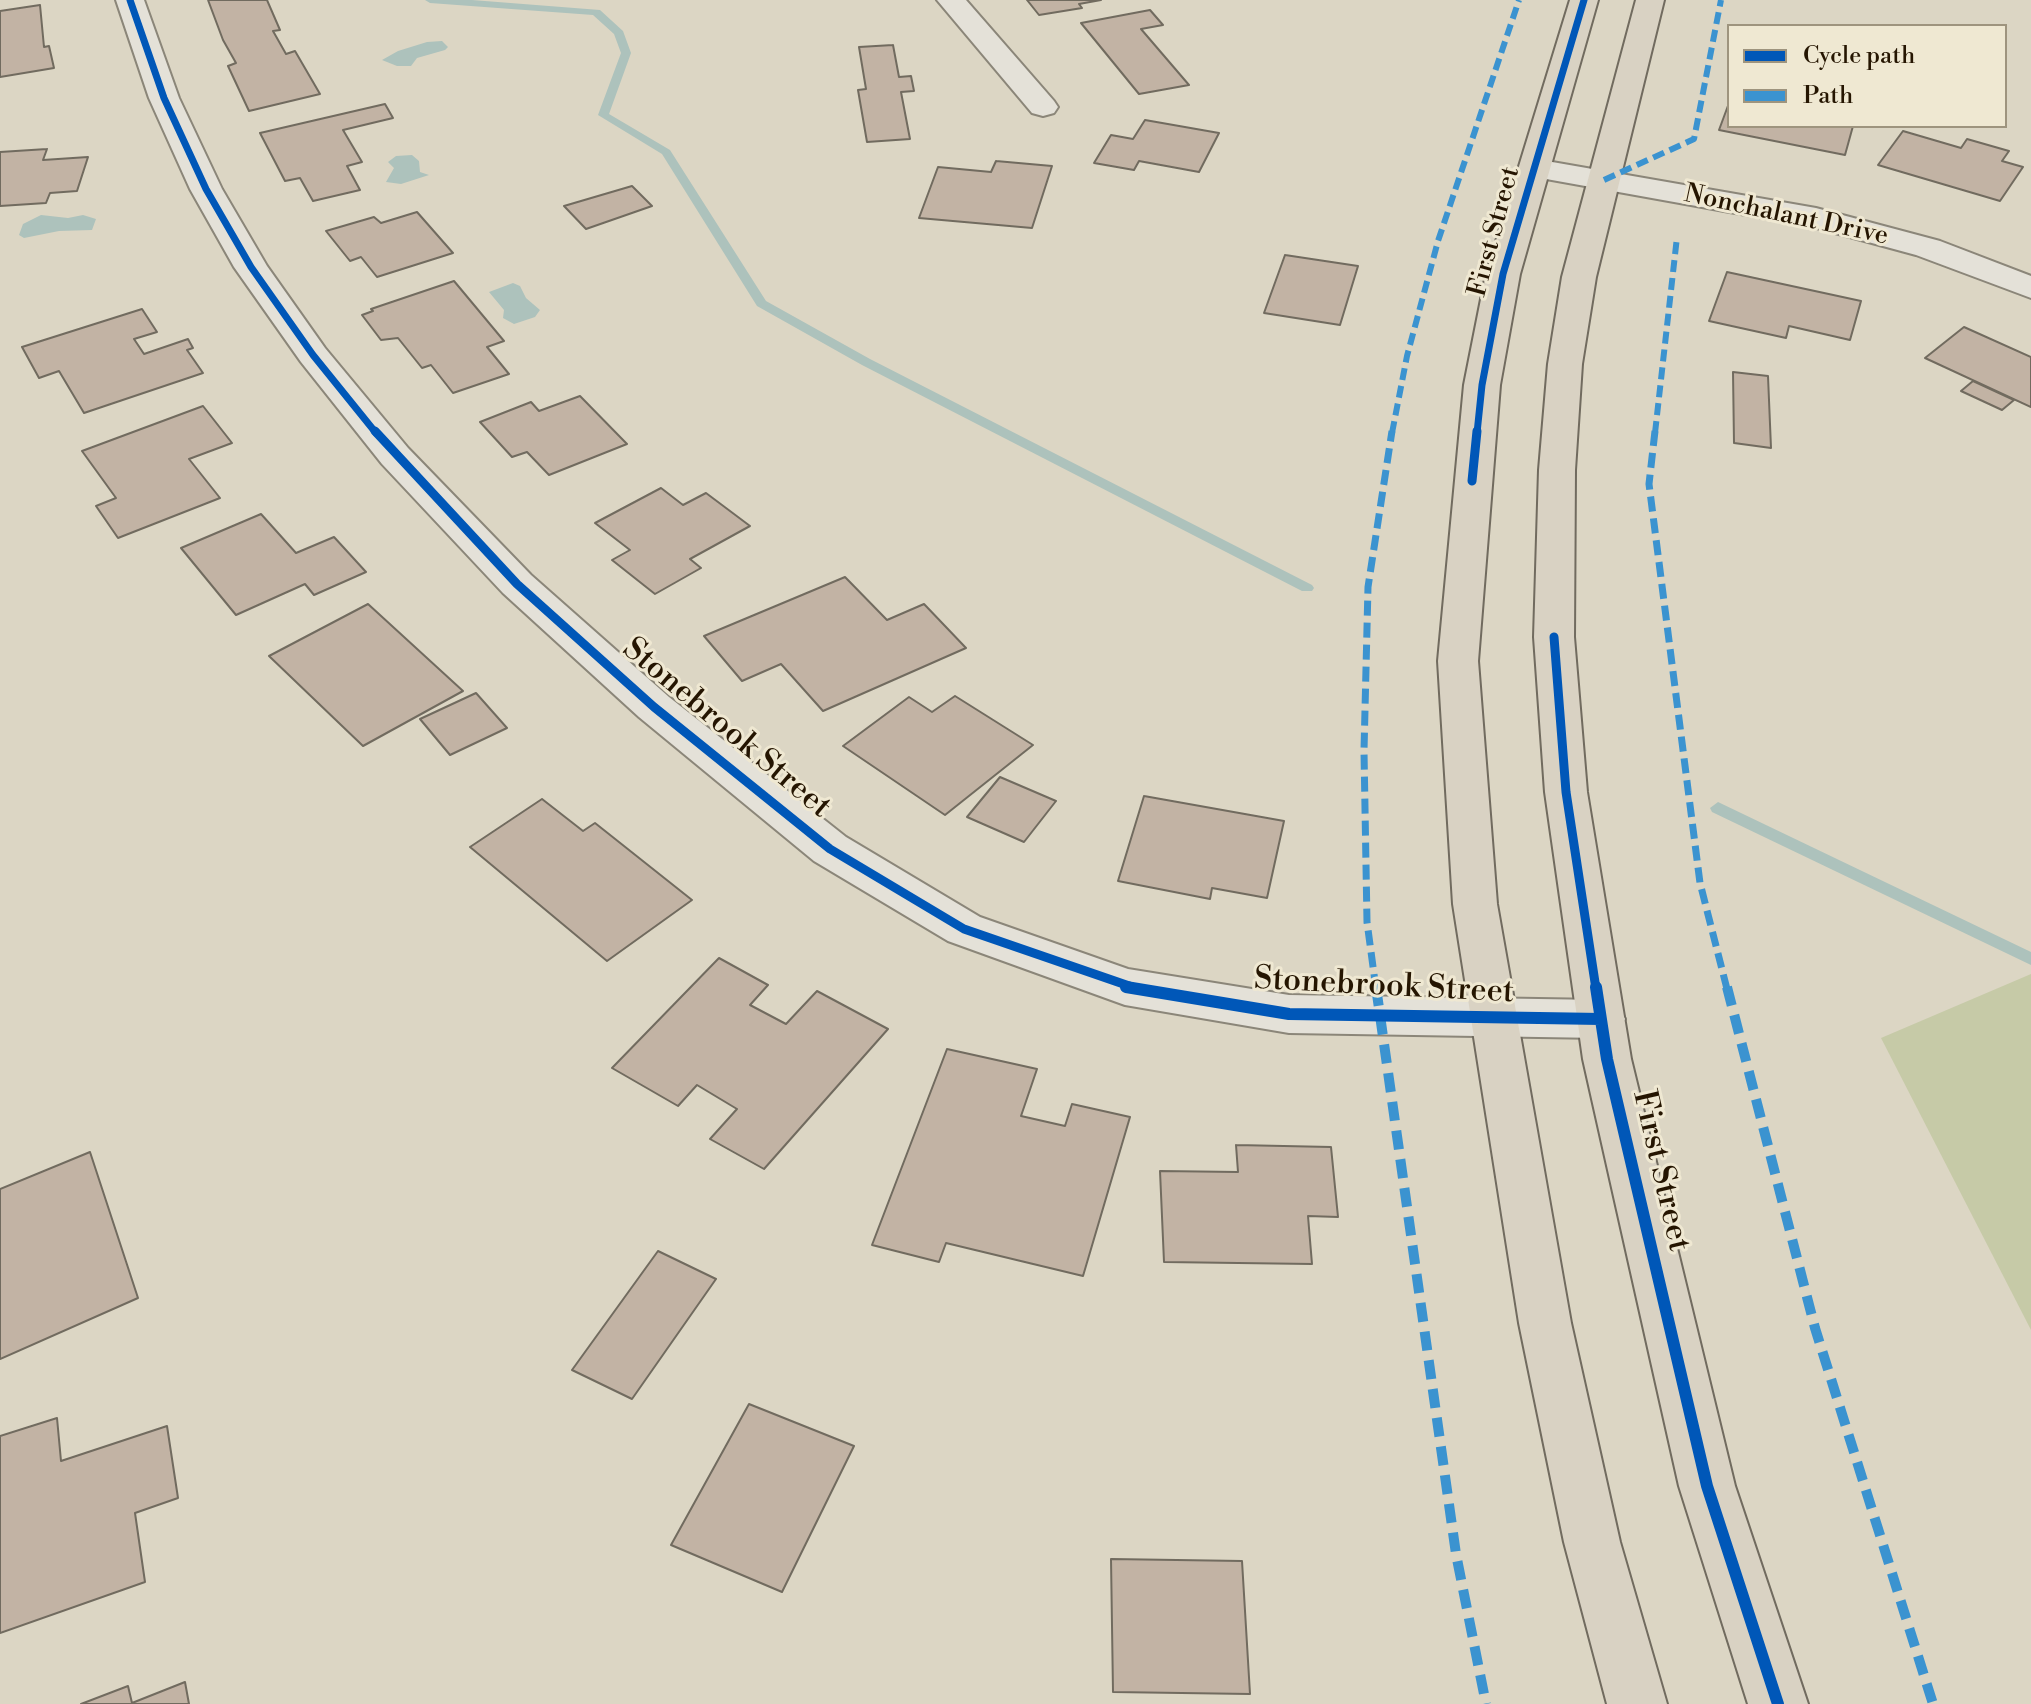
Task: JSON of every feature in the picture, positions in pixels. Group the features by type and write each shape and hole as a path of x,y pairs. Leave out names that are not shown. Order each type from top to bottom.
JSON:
{"main road":[{"name":"First Street","path":"1584,0 1503,274 1482,385 1458,661 1475,904 1545,1323 1592,1542 1637,1704"},
{"name":"First Street","path":"1650,0 1579,277 1565,364 1557,470 1554,637 1566,792 1607,1059 1707,1486 1778,1704"}],"street":[{"name":"Stonebrook Street","path":"130,0 164,98 206,189 251,267 313,355 395,456 517,584 654,707 830,849 964,929 1125,987 1289,1014 1495,1020 1601,1019"},
{"path":"951,0 1043,107"},
{"name":"Nonchalant Drive","path":"1535,168 1816,218 1928,248 2031,288"}],"green space":[{"path":"2031,974 2031,1330 1881,1038"}],"water":[{"path":"442,41 448,47 445,50 417,58 411,66 397,66 382,60 398,51"},
{"path":"412,155 419,161 420,172 429,175 401,184 386,182 394,168 388,162 396,156"},
{"path":"41,215 68,218 83,215 96,219 92,230 59,231 24,238 19,235 23,224"},
{"path":"513,283 520,286 526,298 540,310 535,317 514,324 503,318 504,310 489,292"}],"building":[{"path":"208,0 267,0 280,30 273,31 286,54 295,51 320,94 249,111 228,66 236,63 223,40"},
{"path":"1027,0 1101,0 1079,4 1082,8 1039,15"},
{"path":"40,5 44,47 49,46 54,68 0,77 0,11"},
{"path":"1150,10 1163,25 1141,29 1189,85 1139,94 1081,23"},
{"path":"893,45 899,77 911,76 914,91 901,92 910,139 867,142 858,90 866,89 859,47"},
{"path":"385,104 393,118 343,130 362,162 347,166 360,190 313,201 300,178 285,181 260,133"},
{"path":"1727,108 1727,128 1852,128 1845,155 1719,130"},
{"path":"1145,120 1219,133 1199,172 1139,161 1134,170 1094,163 1111,135 1133,139"},
{"path":"1903,131 1961,148 1967,139 2009,151 2002,161 2023,167 2000,201 1878,165"},
{"path":"47,149 43,160 88,157 77,191 50,193 46,203 0,206 0,152"},
{"path":"996,161 1052,166 1032,228 919,218 938,167 991,172"},
{"path":"632,186 652,206 586,229 564,206"},
{"path":"417,212 453,253 377,277 361,257 350,261 326,231 374,217 381,223"},
{"path":"1285,255 1358,266 1340,325 1264,313"},
{"path":"1727,272 1861,301 1850,340 1789,326 1786,338 1709,321"},
{"path":"454,281 504,341 487,347 509,374 453,393 431,365 422,368 398,338 381,340 362,315 373,311 371,309"},
{"path":"142,309 157,332 134,339 144,354 188,339 193,348 187,350 203,373 84,413 59,371 39,378 22,347"},
{"path":"1964,327 2031,357 2031,407 1925,358"},
{"path":"1733,372 1768,376 1771,448 1734,443"},
{"path":"1973,381 2014,400 2002,410 1961,391"},
{"path":"580,396 627,444 549,475 527,452 512,457 480,422 531,402 539,411"},
{"path":"203,406 232,443 189,459 220,498 118,538 96,506 116,498 82,451"},
{"path":"661,488 683,505 706,493 750,526 690,559 701,568 655,594 612,560 630,550 595,523"},
{"path":"261,514 296,553 334,537 366,572 314,595 305,584 236,615 181,548"},
{"path":"845,577 887,620 924,604 966,648 823,711 781,664 742,681 704,636"},
{"path":"368,604 463,691 363,746 269,656"},
{"path":"476,693 507,728 450,755 420,719"},
{"path":"955,696 1033,745 945,815 843,746 909,697 932,712"},
{"path":"1000,777 1056,801 1024,842 967,817"},
{"path":"1144,796 1284,821 1267,898 1212,888 1210,899 1118,881"},
{"path":"542,799 583,831 595,823 692,900 607,961 470,847"},
{"path":"719,958 768,985 750,1005 786,1024 817,991 888,1029 764,1169 710,1139 737,1109 697,1085 678,1106 612,1068"},
{"path":"947,1049 1037,1069 1021,1116 1065,1126 1072,1104 1130,1117 1083,1276 946,1243 939,1262 872,1245"},
{"path":"1236,1145 1331,1147 1338,1217 1308,1216 1312,1264 1164,1262 1160,1171 1238,1172"},
{"path":"90,1152 138,1298 0,1359 0,1189"},
{"path":"658,1251 716,1279 632,1399 572,1370"},
{"path":"749,1404 854,1446 782,1592 671,1545"},
{"path":"57,1418 61,1461 167,1426 178,1498 135,1513 145,1582 0,1633 0,1436"},
{"path":"1111,1559 1242,1561 1250,1694 1113,1692"},
{"path":"185,1682 189,1704 81,1704 128,1686 132,1703"}],"waterway":[{"path":"430,0 596,12 619,33 626,53 603,115 666,152 761,303 866,362 1307,588"},
{"path":"1718,808 2031,959"}],"marked path":[{"path":"1486,1704 1456,1554 1367,922 1364,751 1368,587 1383,476 1407,356 1438,241 1519,0"},
{"path":"1604,180 1694,139 1721,0"},
{"path":"1677,237 1649,484 1700,883 1815,1328 1933,1704"}],"cycle path":[{"path":"130,0 164,98 206,189 251,267 313,355 395,456 517,584 654,707 830,849 964,929 1125,987 1289,1014 1601,1019"},
{"path":"1472,481 1482,385 1503,274 1584,0"},
{"path":"1554,637 1566,792 1607,1059 1707,1486 1778,1704"}]}
